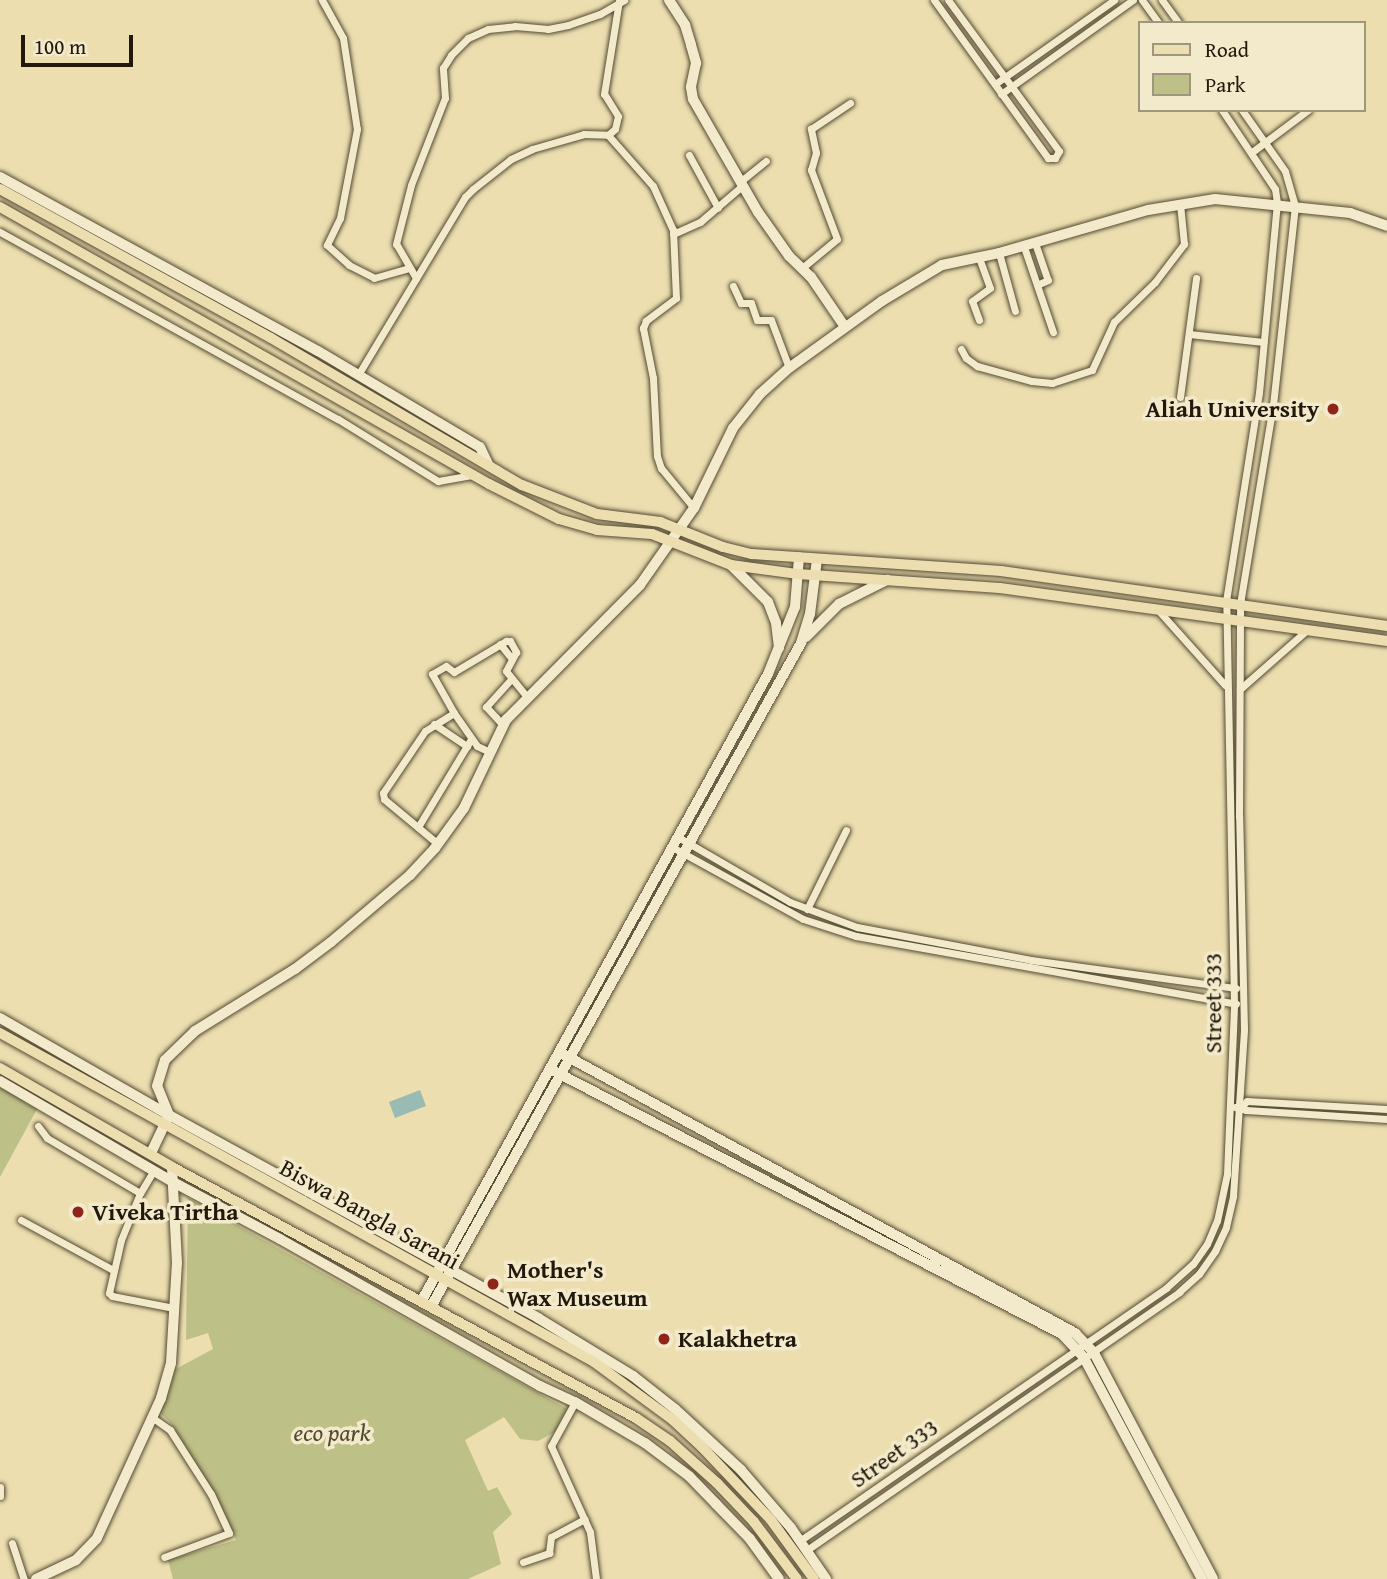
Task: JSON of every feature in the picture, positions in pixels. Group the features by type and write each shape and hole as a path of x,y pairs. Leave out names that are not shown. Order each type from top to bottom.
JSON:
{"main road":[{"path":"0,189 271,338 522,485 597,514 650,520 736,551 1001,571 1387,626"},
{"path":"0,208 473,475 559,519 597,530 652,534 731,565 798,574 1000,588 1387,641"},
{"name":"Biswa Bangla Sarani","path":"0,1033 167,1120 450,1275 594,1362 673,1420 745,1490 814,1579"},
{"name":"Biswa Bangla Sarani","path":"0,1068 172,1167 636,1418 698,1464 754,1522 797,1579"}],"street":[{"path":"322,0 343,38 357,129 340,218 327,245 349,265 374,278 410,268"},
{"path":"669,0 685,25 696,63 691,86 693,99 789,257 802,268 845,327"},
{"path":"934,0 1048,158 1055,158 1059,151 948,0"},
{"path":"995,84 1114,0"},
{"path":"1001,94 1133,0"},
{"path":"1142,0 1158,21"},
{"path":"1162,0 1178,21"},
{"path":"416,278 396,244 411,185 445,98 443,68 451,55 468,38 488,29 515,26 553,29 580,22 620,1"},
{"path":"358,375 465,197 511,159 584,134 608,135 615,129 619,120 604,94 620,1"},
{"path":"802,268 837,239 811,170 816,153 811,129 850,103"},
{"path":"1223,112 1275,189 1277,203"},
{"path":"1243,112 1285,170 1295,206"},
{"path":"1252,152 1305,112"},
{"path":"608,135 653,186 673,234 676,298 646,321 643,328 653,378 657,456 662,468 694,508"},
{"path":"689,155 718,208"},
{"path":"673,234 700,222 718,208 766,161"},
{"path":"0,177 481,446 488,464"},
{"path":"150,1153 167,1120 157,1086 165,1060 177,1046 221,1013 295,970 331,942 410,875 438,844 464,808 503,725 527,697 617,610 639,585 694,508 733,428 760,394 789,368 845,327 942,265 1024,247 1118,218 1202,199 1214,199 1277,203 1350,213 1387,226"},
{"name":"Street 333","path":"804,1545 1089,1356 1179,1292 1199,1274 1215,1251 1226,1227 1233,1196 1237,1107 1225,619 1259,393 1277,203"},
{"path":"961,349 966,358 977,366 1032,381 1052,383 1092,370 1114,322 1155,282 1184,244 1180,204"},
{"name":"Street 333","path":"804,1545 1166,1288 1184,1274 1207,1244 1222,1202 1237,1107 1244,1004 1240,604 1273,405 1295,206"},
{"path":"0,232 338,419 438,481 473,475"},
{"path":"1035,243 1048,280 1037,285"},
{"path":"1024,247 1053,332"},
{"path":"999,253 1009,282 1007,291 1015,311"},
{"path":"979,257 989,288 972,301 979,320"},
{"path":"1180,397 1196,278"},
{"path":"733,286 741,303 751,303 757,320 771,320 789,368"},
{"path":"1189,334 1264,342"},
{"path":"427,1303 439,1269 485,1181 550,1069 768,674 795,607 799,557"},
{"path":"801,643 810,614 817,559"},
{"path":"731,565 768,602 776,623 779,648"},
{"path":"427,1303 450,1275 801,643 824,616 839,604 887,579"},
{"path":"1158,609 1226,685"},
{"path":"1240,689 1307,630"},
{"path":"469,742 432,674 445,666 454,672 500,644 510,641 516,652 506,668 511,680 527,697"},
{"path":"503,725 486,706 511,680"},
{"path":"438,844 382,795 425,731 454,713"},
{"path":"434,724 490,752"},
{"path":"418,827 469,742"},
{"path":"807,909 846,830"},
{"path":"678,837 789,902 858,927 979,951 1171,982 1244,989"},
{"path":"672,847 803,919 856,936 1244,1004"},
{"path":"0,1018 167,1120"},
{"path":"559,1052 1075,1333 1213,1579"},
{"path":"550,1069 1082,1346"},
{"path":"0,1081 173,1182 540,1385 576,1402 645,1443 689,1476 750,1539 779,1579"},
{"path":"1237,1107 1247,1101 1387,1109"},
{"path":"1237,1107 1246,1110 1387,1119"},
{"path":"38,1126 47,1138 140,1193"},
{"path":"36,1579 76,1560 97,1538 153,1418 171,1363 177,1235 172,1167"},
{"path":"154,1170 140,1193 113,1269 109,1293 112,1296 174,1308"},
{"path":"20,1220 113,1269"},
{"path":"450,1275 633,1376 732,1461 804,1545 826,1579"},
{"path":"1089,1356 1202,1579"},
{"path":"576,1402 551,1446 590,1532 596,1579"},
{"path":"153,1418 170,1430 211,1494 229,1533 164,1557"},
{"path":"0,1487 0,1496"},
{"path":"523,1562 549,1553 551,1537 584,1519"},
{"path":"12,1543 24,1579"}],"green space":[{"path":"0,1087 37,1109 0,1177"},
{"name":"eco park","path":"188,1198 567,1409 555,1432 538,1441 520,1439 504,1417 465,1440 488,1491 497,1487 512,1514 493,1532 501,1564 468,1579 173,1579 168,1560 236,1540 207,1482 170,1422 160,1413 172,1371 213,1349 208,1333 186,1340"}],"water":[{"path":"420,1090 426,1106 395,1118 389,1102"}],"place":[{"name":"Aliah University","path":"1333,409"},
{"name":"Viveka Tirtha","path":"78,1212"},
{"name":"Mother's Wax Museum","path":"493,1284"},
{"name":"Kalakhetra","path":"664,1339"}]}
